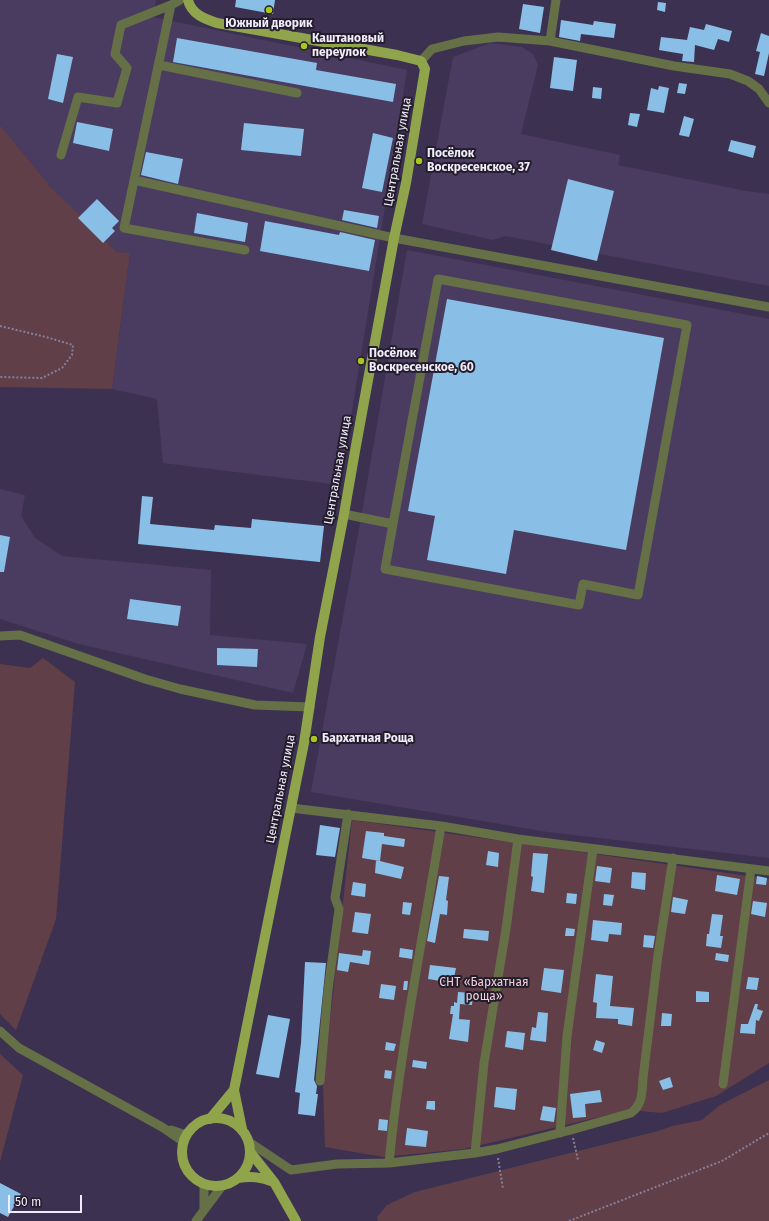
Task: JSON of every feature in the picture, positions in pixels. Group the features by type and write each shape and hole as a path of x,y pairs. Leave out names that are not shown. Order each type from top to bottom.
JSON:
{"main road":[{"path":"188,0 193,11 202,19 217,23 397,55 421,61"},
{"name":"Центральная улица","path":"210,1118 234,1090 304,743 320,637 394,238 406,183 424,79 425,69 421,61"},
{"path":"234,1090 242,1129 249,1142 251,1153 249,1164 238,1178 231,1183 222,1186 204,1184 192,1176 184,1163 182,1152 185,1138 201,1122 210,1118 221,1118 232,1122 242,1129"},
{"path":"251,1153 274,1182 296,1221"},
{"path":"238,1178 248,1176 259,1177 274,1182"}],"street":[{"path":"61,154 78,97 117,103 127,68 115,54 121,25 180,0"},
{"path":"550,41 556,0"},
{"path":"171,5 124,228 245,250"},
{"path":"421,61 432,49 464,41 498,37 550,41 674,66 730,74 748,81 759,90 769,103"},
{"path":"159,65 297,93"},
{"path":"134,180 394,238 769,307"},
{"path":"438,279 688,325 638,595 583,584 579,605 385,570 393,524 438,279"},
{"path":"344,514 393,524"},
{"path":"0,636 20,635 145,679 180,689 255,705 310,707"},
{"path":"291,808 441,826 593,849 769,871"},
{"path":"320,1081 328,990 339,909 335,898 348,814"},
{"path":"389,1163 404,1043 441,826"},
{"path":"475,1153 484,1063 506,929 518,838"},
{"path":"560,1133 567,1036 593,849"},
{"path":"249,1142 290,1170 337,1164 389,1163 497,1149 631,1113 637,1109 642,1098 643,1070 658,955 673,858"},
{"path":"723,1084 752,869"},
{"path":"0,1031 19,1048 162,1127 185,1138"},
{"path":"204,1184 204,1209"},
{"path":"196,1221 222,1186"}],"path":[{"path":"0,326 52,338 73,345 72,355 62,368 42,378 0,377"},
{"path":"571,1130 578,1160"},
{"path":"569,1221 722,1161 769,1133"},
{"path":"497,1149 503,1189"}],"shaded area":[{"path":"0,0 156,0 153,17 407,70 340,485 163,463 157,399 112,389 130,254 117,252 50,186 0,125"},
{"path":"490,43 522,47 533,54 538,65 521,134 620,155 618,165 746,191 769,194 769,286 505,236 493,240 422,224 453,57"},
{"path":"407,250 769,319 769,858 548,832 311,792 361,518"},
{"path":"0,489 25,495 21,516 35,538 62,556 211,570 210,635 307,644 293,693 79,644 0,619"}],"green space":[{"path":"0,125 50,186 117,252 130,253 112,389 0,387"},
{"path":"43,658 75,682 56,919 16,1030 0,1014 0,664 30,668"},
{"name":"СНТ «Бархатная роща»","path":"352,820 769,879 769,1063 716,1096 662,1113 629,1110 464,1149 383,1157 325,1147 323,1085"},
{"path":"0,1054 23,1075 0,1162"},
{"path":"769,1080 769,1221 378,1221 377,1217 387,1205 415,1192 658,1131 672,1126 702,1120 720,1105"}],"building":[{"path":"236,0 275,0 273,14 235,7"},
{"path":"658,2 666,3 665,12 657,10"},
{"path":"523,4 544,7 540,33 519,29"},
{"path":"561,20 593,25 594,21 616,24 614,38 581,34 580,41 559,37"},
{"path":"706,24 732,31 729,42 718,39 714,50 695,45 694,62 682,61 683,54 659,50 661,37 687,40 690,27 704,30"},
{"path":"761,33 769,36 769,53 764,76 755,74 760,52 756,51"},
{"path":"177,38 317,63 316,70 396,84 393,102 173,62"},
{"path":"57,54 73,57 63,103 48,99"},
{"path":"554,57 577,60 573,91 550,88"},
{"path":"679,83 687,84 685,94 677,93"},
{"path":"659,86 669,88 664,113 647,110 651,88 658,90"},
{"path":"593,87 602,88 601,99 592,98"},
{"path":"630,113 640,114 637,127 628,125"},
{"path":"684,116 694,119 689,137 679,135"},
{"path":"77,122 113,129 109,151 73,143"},
{"path":"244,123 304,129 301,156 241,150"},
{"path":"373,133 393,138 382,192 362,188"},
{"path":"731,140 756,146 753,158 728,151"},
{"path":"146,152 183,159 178,184 141,175"},
{"path":"568,179 614,191 597,261 551,250"},
{"path":"97,199 119,221 112,228 115,231 103,243 78,218"},
{"path":"344,210 379,216 377,228 342,220"},
{"path":"197,213 248,223 245,242 194,233"},
{"path":"265,221 339,235 340,232 375,240 369,271 260,251"},
{"path":"447,299 664,338 626,550 514,530 506,574 427,560 435,516 408,511"},
{"path":"142,496 153,497 150,524 214,530 215,525 251,528 252,519 324,526 320,562 138,544"},
{"path":"0,535 10,537 4,572 0,572"},
{"path":"130,599 181,606 178,626 127,619"},
{"path":"217,648 258,649 257,667 217,665"},
{"path":"320,825 340,828 335,857 316,855"},
{"path":"366,831 384,833 384,836 405,839 404,847 382,844 380,861 362,858"},
{"path":"488,851 499,853 498,867 486,865"},
{"path":"533,853 548,854 544,893 531,891 533,877 531,876"},
{"path":"376,860 404,867 401,879 375,873"},
{"path":"597,866 612,868 610,883 595,881"},
{"path":"632,872 646,873 645,890 631,888"},
{"path":"717,875 740,879 737,895 715,891"},
{"path":"439,876 449,877 446,900 448,901 447,915 440,914 435,943 427,941"},
{"path":"757,876 767,878 766,885 756,884"},
{"path":"353,882 366,884 365,897 351,895"},
{"path":"567,893 577,894 576,904 566,903"},
{"path":"604,894 614,895 612,906 603,905"},
{"path":"673,897 688,900 685,914 671,912"},
{"path":"753,901 767,903 765,917 751,914"},
{"path":"403,902 412,903 410,915 402,914"},
{"path":"355,912 371,914 368,934 352,932"},
{"path":"712,914 723,915 720,936 723,936 721,948 706,946 707,934 709,934"},
{"path":"593,920 622,923 621,935 609,934 608,942 591,940"},
{"path":"566,928 575,929 574,936 565,936"},
{"path":"464,929 489,931 488,941 463,938"},
{"path":"644,935 655,936 653,948 643,947"},
{"path":"400,948 413,950 412,959 399,957"},
{"path":"363,950 371,951 369,965 350,962 348,972 337,970 339,953 362,956"},
{"path":"716,953 729,955 728,962 715,960"},
{"path":"305,962 326,963 314,1080 317,1086 316,1094 318,1094 315,1116 298,1114 300,1093 295,1092 301,1043"},
{"path":"430,965 456,968 453,983 428,979"},
{"path":"544,968 564,970 561,993 541,990"},
{"path":"596,974 613,976 610,1006 634,1008 632,1026 618,1024 618,1019 596,1018 597,1003 593,1002"},
{"path":"748,977 759,978 757,990 746,989"},
{"path":"404,981 408,981 407,990 403,990"},
{"path":"381,984 396,986 394,1000 379,998"},
{"path":"696,991 709,992 709,1002 696,1002"},
{"path":"458,992 473,993 472,1005 460,1004 459,1019 470,1020 468,1042 449,1039 453,1014 450,1014 451,1006 454,1006 454,1002 457,1003"},
{"path":"755,1004 758,1004 757,1009 763,1011 759,1021 756,1020 755,1034 740,1033 741,1024 748,1024"},
{"path":"538,1012 548,1013 546,1042 530,1040 532,1027 536,1028"},
{"path":"662,1013 672,1014 671,1026 661,1026"},
{"path":"268,1015 290,1019 279,1078 256,1074"},
{"path":"507,1031 525,1033 523,1050 505,1047"},
{"path":"596,1040 605,1043 602,1053 593,1050"},
{"path":"386,1042 396,1044 394,1051 385,1050"},
{"path":"413,1060 427,1062 426,1069 412,1067"},
{"path":"385,1070 392,1071 391,1079 384,1078"},
{"path":"670,1077 673,1087 663,1090 659,1081"},
{"path":"496,1087 517,1089 515,1110 494,1107"},
{"path":"600,1090 602,1102 585,1104 586,1117 573,1118 570,1094"},
{"path":"427,1101 435,1101 435,1110 426,1109"},
{"path":"543,1106 556,1108 554,1122 540,1120"},
{"path":"379,1119 388,1120 387,1131 378,1130"},
{"path":"407,1128 428,1131 426,1147 405,1145"},
{"path":"0,1183 21,1194 8,1217 0,1213"}],"place":[{"name":"Южный дворик","path":"269,10"},
{"name":"Каштановый переулок","path":"304,46"},
{"name":"Посёлок Воскресенское, 37","path":"419,161"},
{"name":"Посёлок Воскресенское, 60","path":"361,361"},
{"name":"Бархатная Роща","path":"314,739"}]}
